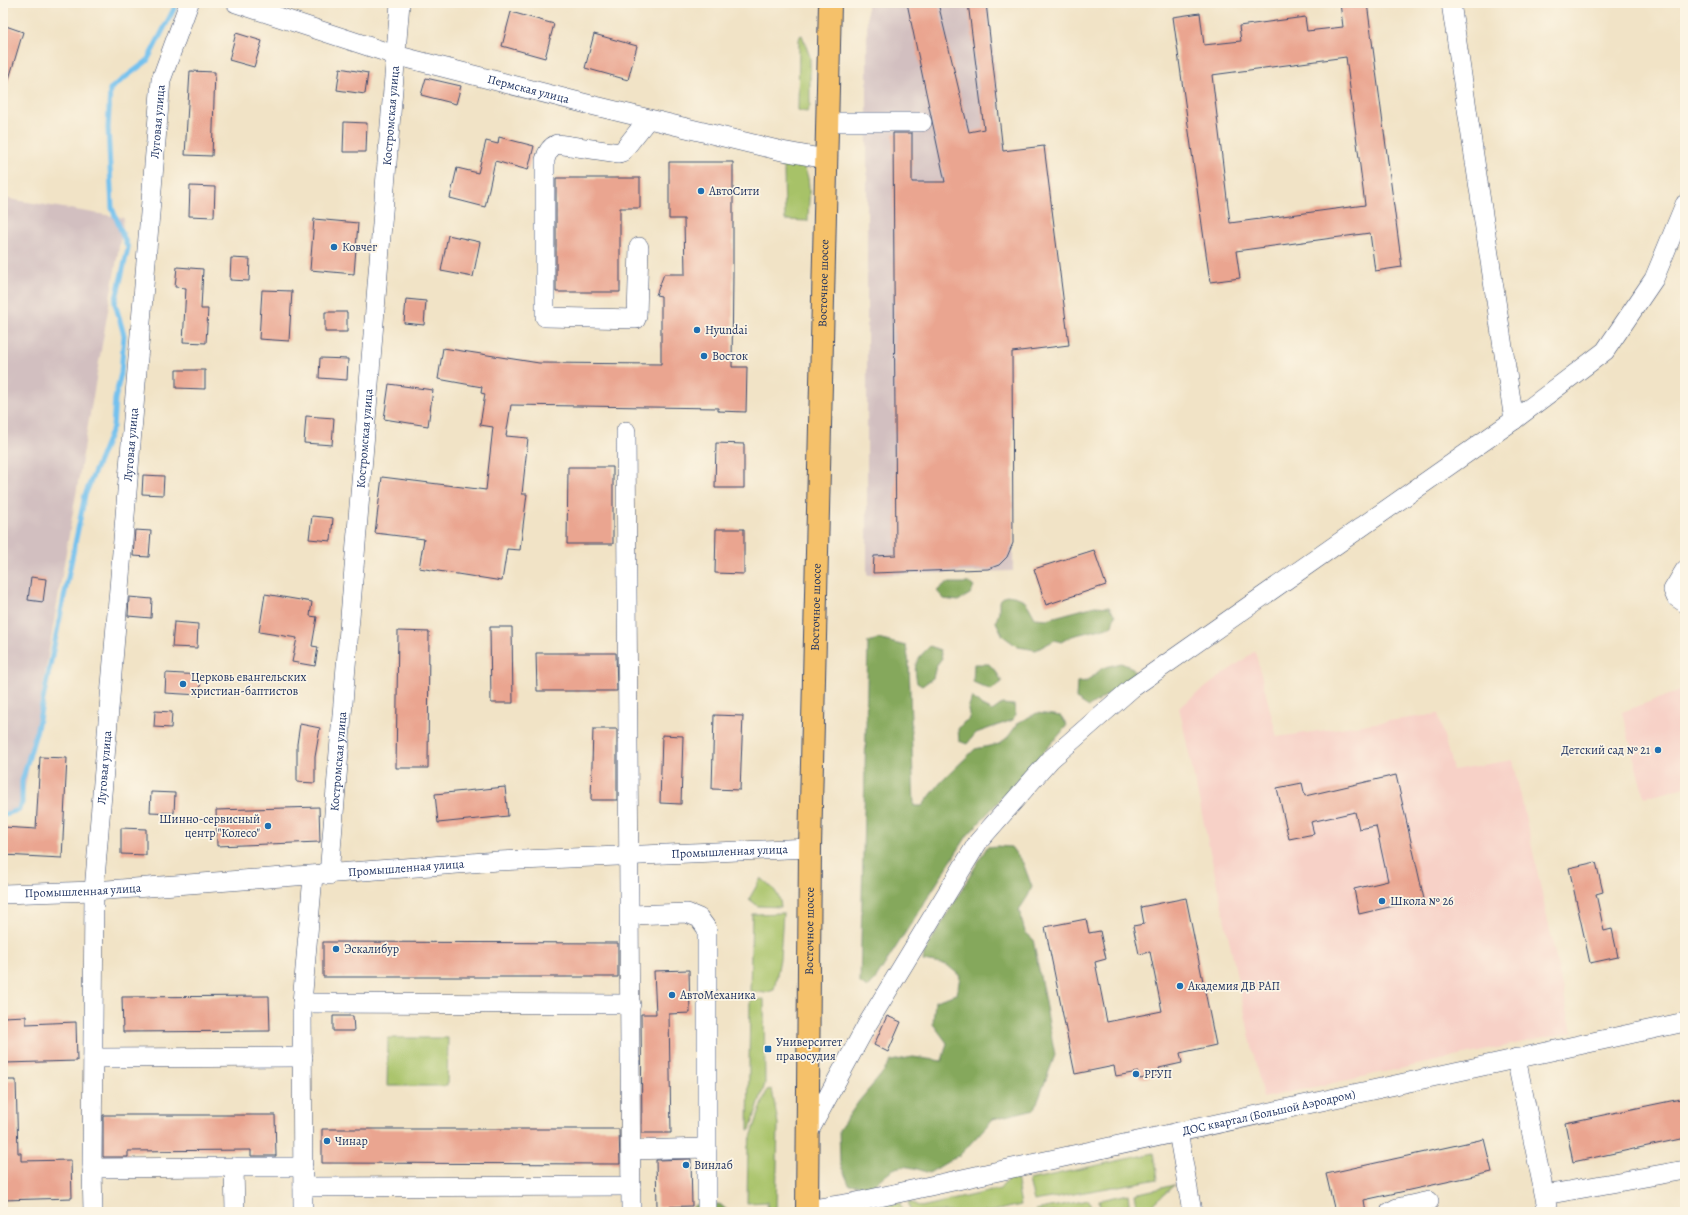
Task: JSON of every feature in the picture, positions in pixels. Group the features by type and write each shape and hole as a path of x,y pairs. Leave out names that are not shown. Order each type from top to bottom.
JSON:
{"main road":[{"name":"Восточное шоссе","path":"807,1211 810,848 830,3"}],"street":[{"name":"Луговая улица","path":"93,1212 94,891 161,80 189,3"},
{"name":"Пермская улица","path":"236,3 395,55 648,119 826,159"},
{"name":"Костромская улица","path":"303,1212 302,1003 321,875 400,3"},
{"path":"1451,3 1514,420"},
{"path":"639,247 636,319 545,317 545,160 547,152 553,145 557,144 619,153 622,152 648,119"},
{"path":"827,122 922,122"},
{"path":"808,1135 868,1023 978,842 1051,759 1132,688 1514,420 1605,351 1654,279 1685,204"},
{"path":"626,431 631,1004 631,1212"},
{"path":"1685,570 1673,590 1676,597 1685,603"},
{"name":"Промышленная улица","path":"3,894 94,891 498,861 810,848"},
{"path":"630,915 687,913 699,918 706,929 707,1212"},
{"path":"302,1003 631,1004"},
{"name":"ДОС квартал (Большой Аэродром)","path":"807,1211 853,1207 1178,1132 1685,1022"},
{"path":"93,1058 303,1057"},
{"path":"1516,1058 1547,1204 1685,1170"},
{"path":"1178,1132 1192,1212"},
{"path":"631,1150 707,1148"},
{"path":"234,1167 235,1212"},
{"path":"92,1168 303,1167"},
{"path":"303,1186 631,1186"},
{"path":"1390,1212 1398,1208 1429,1202"}],"shaded area":[{"path":"867,3 988,3 1011,213 1013,571 867,575"},
{"path":"3,198 124,218 21,811 3,812"},
{"name":"Школа № 26","path":"1255,651 1277,737 1438,714 1453,770 1513,760 1572,1032 1263,1098 1179,707"},
{"name":"Детский сад № 21","path":"1685,689 1685,787 1644,797 1622,712"}],"green space":[{"path":"802,35 810,57 810,106 807,112 798,110 799,40 800,36"},
{"path":"779,158 798,163 805,170 809,184 808,221 785,220 784,170 780,166"},
{"path":"946,583 969,583 974,587 970,594 958,601 944,599 937,591"},
{"path":"1006,595 1018,597 1025,601 1035,618 1047,619 1095,606 1109,607 1115,615 1112,626 1072,636 1061,642 1055,640 1036,650 1018,647 1003,636 996,622 999,611 999,601"},
{"path":"878,639 906,646 909,663 914,806 922,806 941,782 975,749 999,744 1008,737 1019,722 1037,713 1061,716 1067,725 967,836 873,983 867,988 860,983 868,642"},
{"path":"930,646 940,650 942,658 936,666 933,678 922,686 917,683 915,671 916,666 919,659"},
{"path":"1121,663 1133,668 1136,676 1089,707 1076,699 1077,682 1088,681 1102,668"},
{"path":"974,664 989,664 997,673 1002,682 991,690 973,682"},
{"path":"972,697 982,706 992,711 1002,704 1014,705 1016,715 1013,720 976,733 967,744 959,741 958,729 964,722 970,719 968,709"},
{"path":"987,847 1011,847 1023,863 1032,887 1019,910 1025,932 1033,939 1055,1055 1035,1109 993,1119 961,1154 929,1173 910,1167 903,1167 892,1170 871,1187 849,1184 840,1164 839,1130 859,1101 891,1061 913,1057 942,1061 947,1043 933,1024 935,1001 957,994 960,976 947,965 923,961 924,953"},
{"path":"761,878 777,894 781,907 758,906 749,899"},
{"path":"783,913 780,959 774,990 765,993 750,991 752,914"},
{"path":"764,999 765,1084 750,1130 748,1130 750,1000"},
{"path":"388,1038 448,1038 447,1086 387,1086"},
{"path":"772,1089 778,1124 776,1212 768,1212 767,1202 747,1203 748,1146 767,1090"},
{"path":"1154,1153 1158,1179 1034,1201 1029,1180"},
{"path":"1016,1177 1021,1205 989,1212 911,1212 908,1201 921,1207 1000,1189 1008,1179"},
{"path":"1174,1185 1145,1212 1138,1212 1135,1194"},
{"path":"1128,1194 1130,1212 1101,1212 1099,1200"},
{"path":"1089,1200 1092,1212 1036,1212 1035,1210"},
{"path":"900,1203 902,1212 878,1212 878,1209 888,1204"},
{"path":"720,1204 729,1212 673,1212 676,1209 691,1209 695,1205"}],"building":[{"path":"907,3 938,3 969,132 984,129 968,3 986,3 1003,151 1044,146 1069,345 1012,352 1013,543 1007,557 999,565 988,569 873,573 874,556 896,555 893,133 912,133 912,182 945,182"},
{"path":"1340,3 1367,3 1402,267 1375,271 1370,233 1236,251 1240,278 1210,282 1173,17 1200,13 1204,45 1241,41 1239,26 1305,17 1307,31 1343,27","holes":["1346,57 1365,205 1230,223 1212,75"]},
{"path":"511,12 554,24 545,58 502,46"},
{"path":"3,25 23,32 6,89 3,88"},
{"path":"236,33 262,41 254,67 229,60"},
{"path":"594,34 637,46 628,80 585,68"},
{"path":"340,68 368,73 365,94 337,90"},
{"path":"190,71 215,72 212,156 185,155"},
{"path":"426,78 461,86 456,104 421,95"},
{"path":"344,122 367,123 366,152 343,152"},
{"path":"499,137 534,146 528,170 495,161 485,207 450,198 457,168 478,173 486,141 498,144"},
{"path":"669,162 733,162 732,367 747,367 746,412 718,411 718,408 511,405 506,436 528,438 522,494 527,494 520,550 507,549 502,581 419,568 424,539 375,533 382,477 486,490 493,427 480,425 485,394 481,393 482,387 438,379 443,348 539,363 661,364 661,296 656,295 664,274 685,274 684,219 669,219"},
{"path":"556,178 640,178 640,208 620,208 620,292 556,292"},
{"path":"190,186 215,187 214,217 189,216"},
{"name":"Ковчег","path":"314,219 358,223 354,274 310,270"},
{"path":"448,235 480,242 473,277 441,271"},
{"path":"231,258 250,259 249,281 230,280"},
{"path":"177,267 203,269 201,309 208,309 206,343 183,342 186,288 175,287"},
{"path":"262,290 292,291 289,341 259,339"},
{"path":"406,299 426,301 424,325 404,323"},
{"path":"325,312 347,312 347,332 325,332"},
{"path":"320,358 348,359 347,380 319,378"},
{"path":"176,370 205,370 205,389 176,388"},
{"path":"389,384 433,390 428,426 384,419"},
{"path":"306,416 334,418 332,445 304,443"},
{"path":"716,443 744,444 744,488 715,488"},
{"path":"568,467 613,467 613,544 567,544"},
{"path":"143,475 164,476 163,495 142,494"},
{"path":"312,516 333,518 331,541 309,539"},
{"path":"716,529 744,529 744,574 715,573"},
{"path":"135,530 151,531 149,557 133,556"},
{"path":"1094,550 1106,585 1046,605 1034,569"},
{"path":"31,577 46,579 43,602 28,600"},
{"path":"265,594 312,602 310,616 317,617 312,646 318,647 315,666 292,662 297,638 259,632"},
{"path":"129,597 152,599 151,618 128,616"},
{"path":"174,622 198,624 197,648 172,647"},
{"path":"490,627 512,627 513,703 491,703"},
{"path":"398,631 429,632 428,768 396,768"},
{"path":"536,653 616,653 617,691 537,691"},
{"name":"Церковь евангельских христиан-баптистов","path":"166,673 201,675 200,695 165,693"},
{"path":"155,711 172,712 171,728 154,727"},
{"path":"714,715 743,716 740,790 712,789"},
{"path":"300,724 320,728 315,757 315,783 297,782 297,744"},
{"path":"593,729 617,729 617,800 591,800"},
{"path":"662,735 683,736 681,804 660,803"},
{"path":"40,757 67,758 62,858 3,855 3,827 36,829"},
{"path":"1396,775 1424,899 1359,914 1354,889 1388,881 1376,826 1359,829 1355,812 1311,822 1314,834 1289,839 1277,788 1302,783 1305,796"},
{"path":"505,787 508,816 438,823 435,794"},
{"path":"151,792 175,793 174,813 150,812"},
{"name":"Шинно-сервисный центр \"Колесо\"","path":"319,807 320,842 217,846 216,810"},
{"path":"121,828 146,829 146,855 121,854"},
{"path":"1596,862 1603,892 1596,894 1604,931 1612,929 1618,957 1590,963 1569,868"},
{"name":"Академия ДВ РАП","path":"1186,898 1216,1045 1180,1053 1182,1063 1159,1068 1161,1075 1140,1079 1138,1072 1116,1076 1114,1066 1075,1074 1045,927 1086,919 1089,933 1100,931 1106,959 1095,962 1107,1022 1162,1011 1150,952 1139,954 1133,926 1144,924 1141,907"},
{"path":"323,942 618,943 618,977 323,977"},
{"path":"689,970 690,1013 669,1014 671,1133 642,1133 641,1014 656,1014 654,971"},
{"path":"269,996 270,1031 123,1032 122,997"},
{"path":"26,1016 26,1024 76,1022 77,1061 5,1063 3,1017"},
{"path":"333,1016 353,1016 354,1031 333,1031"},
{"path":"887,1016 901,1022 888,1052 874,1045"},
{"path":"3,1080 16,1080 18,1153 21,1153 21,1161 71,1160 72,1198 3,1200"},
{"path":"1685,1098 1685,1138 1573,1162 1565,1123"},
{"path":"103,1115 275,1115 276,1156 251,1156 251,1150 128,1151 128,1157 103,1157"},
{"path":"322,1129 619,1129 620,1164 322,1163"},
{"path":"1484,1139 1492,1172 1364,1200 1366,1212 1335,1212 1326,1174"},
{"path":"691,1159 692,1206 657,1207 656,1160"}],"waterway":[{"path":"3,815 18,810 22,803 22,781 37,729 85,495 113,427 115,399 121,373 124,335 115,303 128,248 112,208 108,128 110,89 147,61 177,3"}],"place":[{"name":"АвтоСити","path":"701,191"},
{"name":"Ковчег","path":"334,247"},
{"name":"Hyundai","path":"697,330"},
{"name":"Восток","path":"704,356"},
{"name":"Церковь евангельских христиан-баптистов","path":"183,684"},
{"name":"Детский сад № 21","path":"1658,750"},
{"name":"Шинно-сервисный центр \"Колесо\"","path":"268,826"},
{"name":"Школа № 26","path":"1382,901"},
{"name":"Эскалибур","path":"336,949"},
{"name":"Академия ДВ РАП","path":"1180,986"},
{"name":"АвтоМеханика","path":"672,995"},
{"name":"Университет правосудия","path":"768,1049"},
{"name":"РГУП","path":"1136,1074"},
{"name":"Чинар","path":"327,1141"},
{"name":"Винлаб","path":"686,1165"}]}
